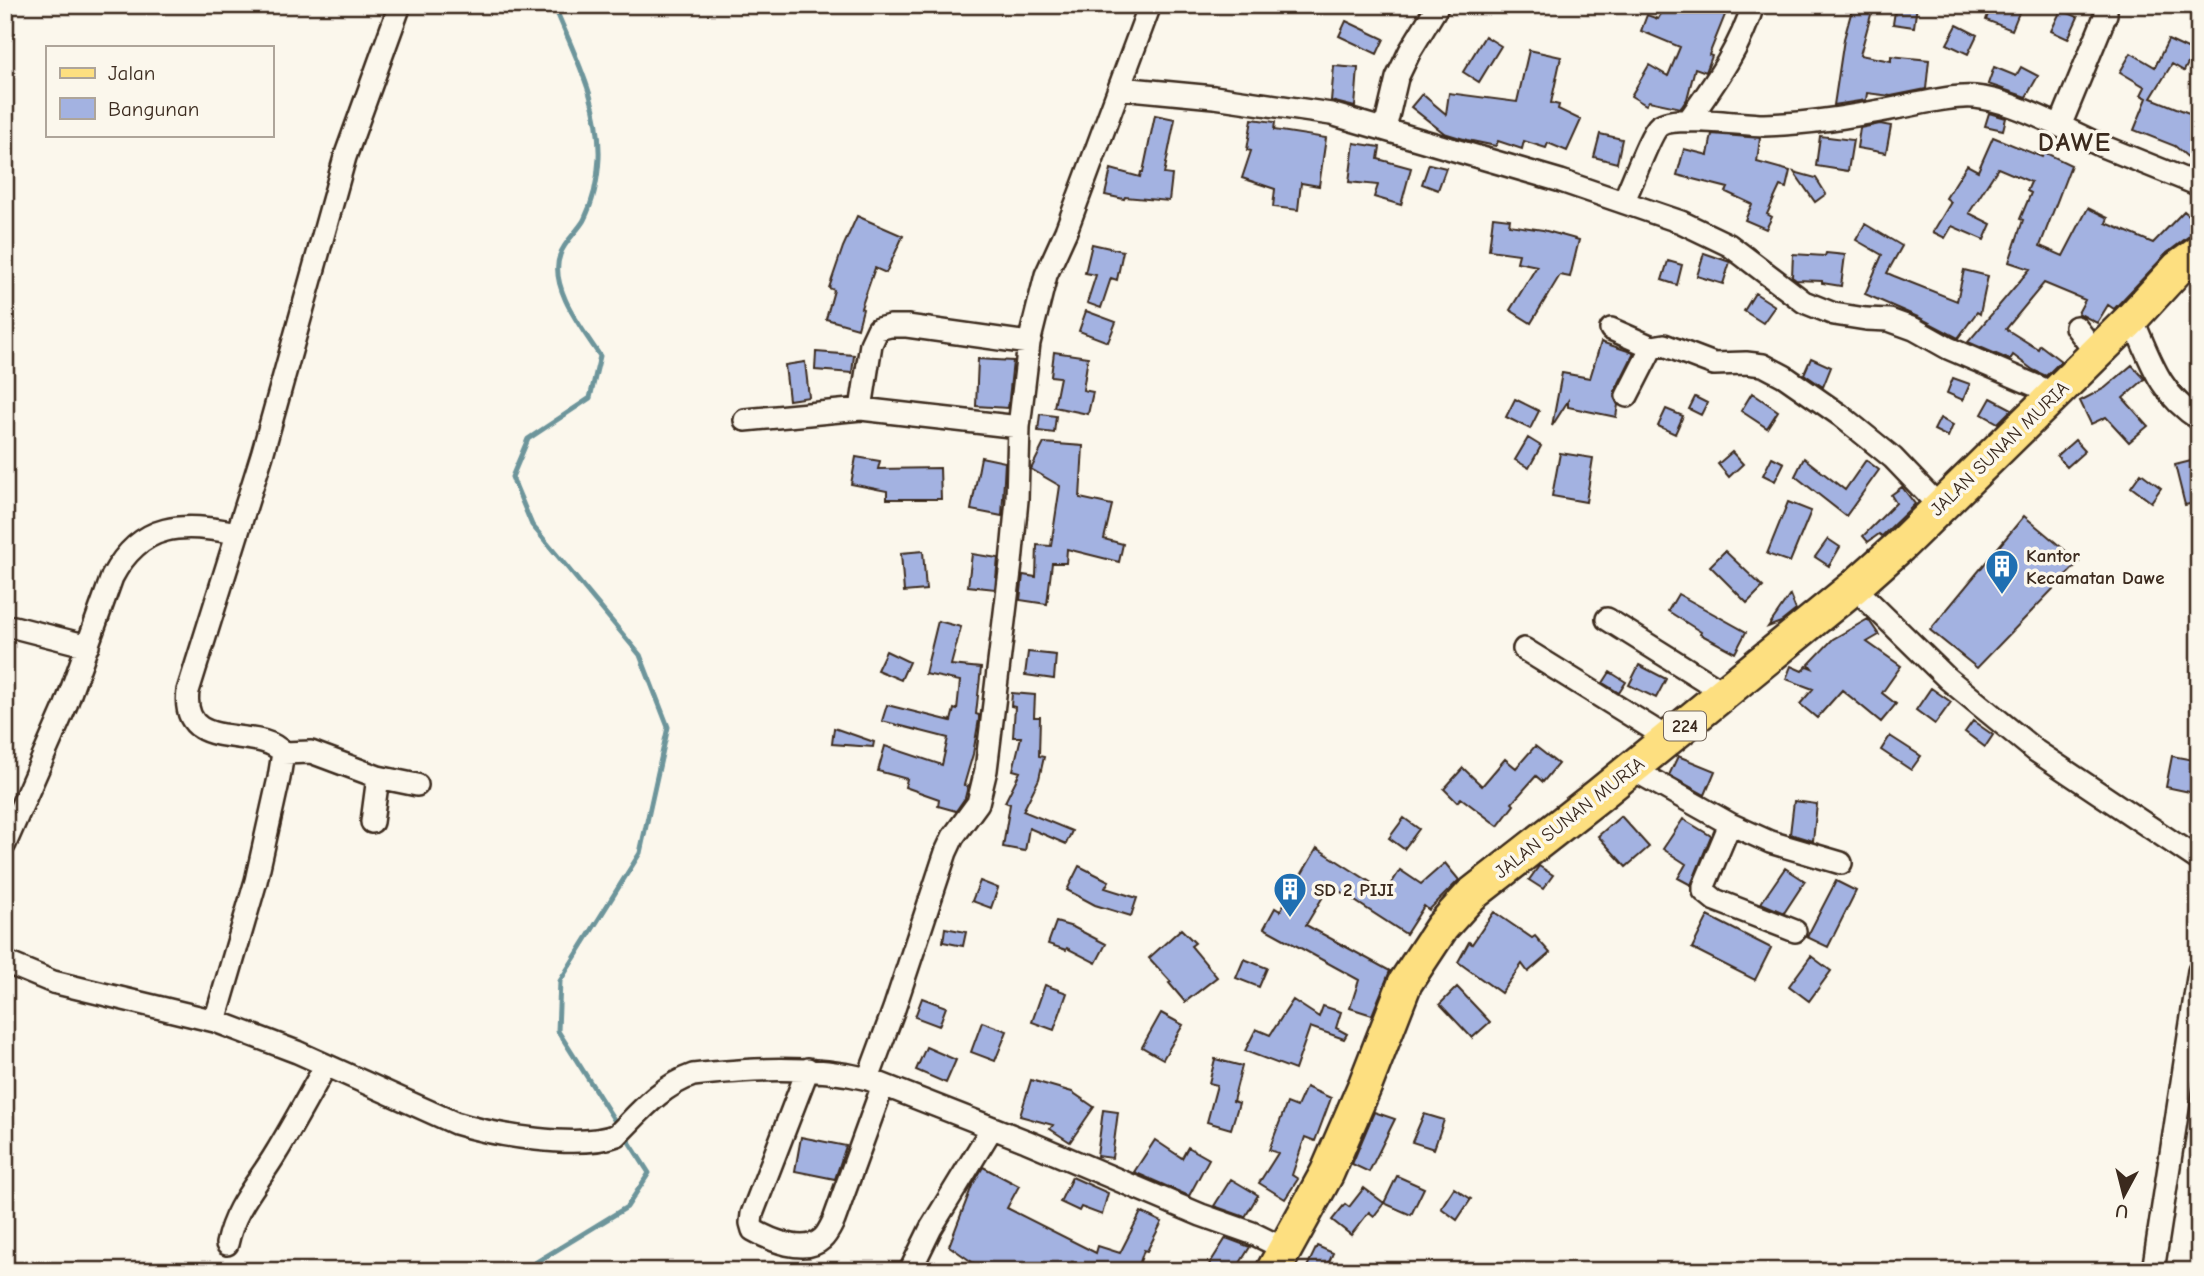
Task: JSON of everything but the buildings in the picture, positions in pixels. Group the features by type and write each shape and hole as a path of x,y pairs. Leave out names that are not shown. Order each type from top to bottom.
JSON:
{"main road":[{"name":"JALAN SUNAN MURIA","path":"1279,1260 1327,1173 1405,983 1442,927 1471,895 1632,769 1854,587 1900,546 2055,394 2178,268 2199,253"}],"street":[{"path":"400,5 345,157 262,455 187,701 194,720 206,731 271,743 283,753 311,752 378,777 417,785"},
{"path":"808,1069 752,1214 751,1223 753,1230 765,1237 792,1245 811,1245 822,1240 834,1220 876,1082 894,1009 946,852 953,837 978,803 983,787 1011,563 1017,500 1019,426 1029,343 1046,275 1066,231 1150,5"},
{"path":"1385,129 1397,78 1438,5"},
{"path":"1688,121 1728,64 1747,26 1753,5"},
{"path":"2060,126 2106,14 2106,5"},
{"path":"1120,88 1214,97 1331,114 1561,181 1681,222 1729,245 1804,302 1834,314 1889,320 1914,329 1948,348 2055,394"},
{"path":"1623,202 1653,133 1667,122 1764,125 1807,122 1972,96 2001,102 2199,186"},
{"path":"2132,318 2164,388 2181,408 2199,419"},
{"path":"861,410 871,344 878,329 907,326 1029,343"},
{"path":"2076,327 2096,353"},
{"path":"1611,329 1652,346 1664,345 1714,364 1763,365 1784,376 1840,415 1893,458 1939,506"},
{"path":"1627,396 1652,346"},
{"path":"745,420 861,410 1019,426"},
{"path":"5,844 66,705 111,577 121,560 135,546 177,526 237,533"},
{"path":"1854,587 1948,679 2036,751 2199,860"},
{"path":"1607,619 1725,693"},
{"path":"13,627 88,646"},
{"path":"1524,649 1669,739"},
{"path":"215,1021 256,881 283,753"},
{"path":"1632,769 1731,824 1770,842 1841,863"},
{"path":"372,822 378,777"},
{"path":"1731,824 1704,891 1714,900 1795,932"},
{"path":"5,962 53,982 215,1021 297,1052 325,1067 455,1123 481,1131 566,1140 600,1140 617,1135 663,1090 678,1080 693,1075 808,1069 876,1082 1190,1211 1252,1233 1279,1260"},
{"path":"2152,1271 2199,971"},
{"path":"227,1244 240,1204 277,1153 325,1067"},
{"path":"910,1271 931,1228 992,1128"}],"waterway":[{"path":"554,5 591,98 596,118 599,158 598,174 587,213 560,255 559,281 569,308 600,356 590,398 528,439 512,477 532,525 640,655 668,727 640,853 560,981 558,1031 618,1126"},
{"path":"522,1271 627,1207 649,1173 624,1134"}],"place":[{"name":"Kantor Kecamatan Dawe","path":"2002,596"},
{"name":"SD 2 PIJI","path":"1290,919"}],"district":[{"name":"DAWE","path":"2075,142"}]}
